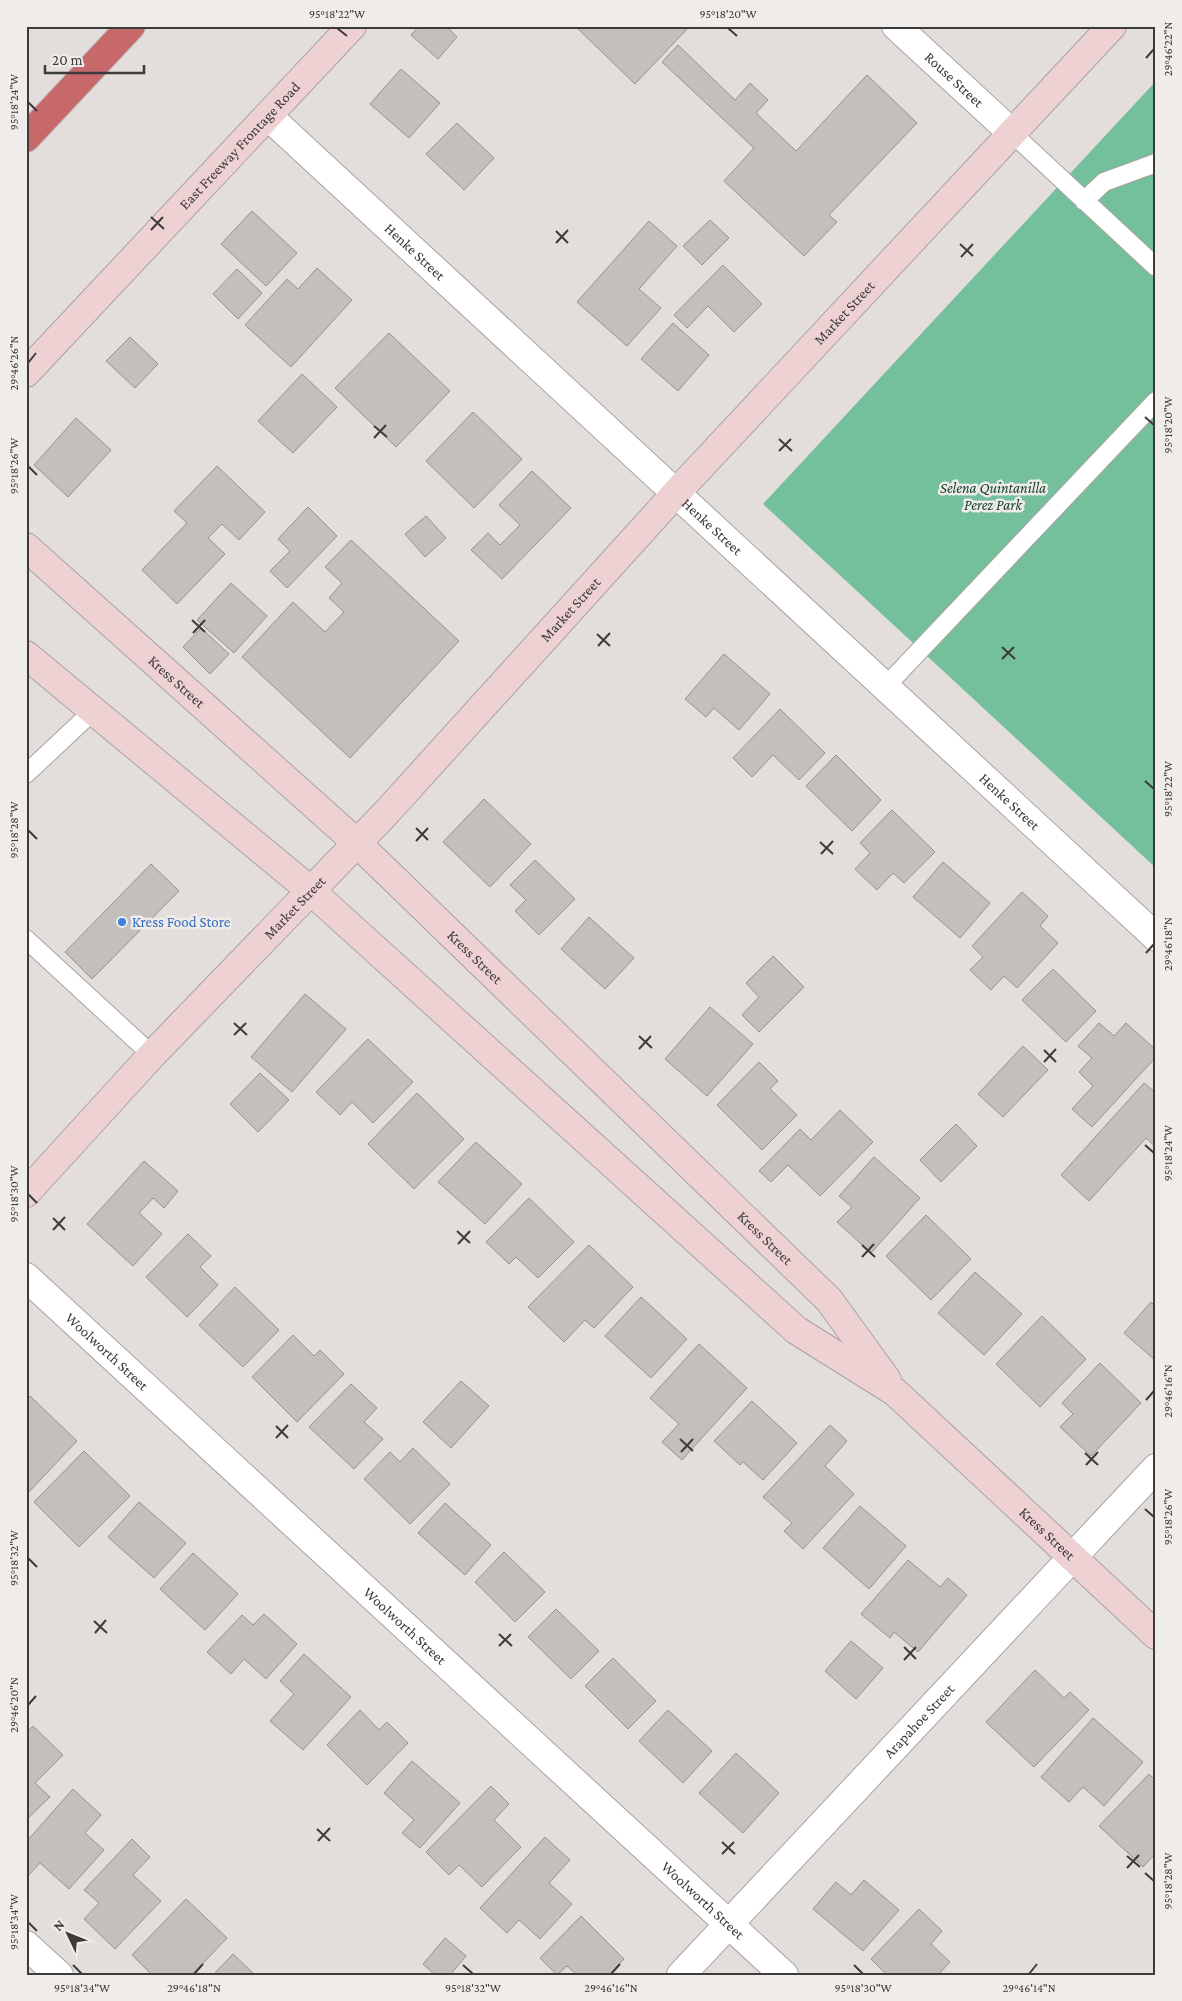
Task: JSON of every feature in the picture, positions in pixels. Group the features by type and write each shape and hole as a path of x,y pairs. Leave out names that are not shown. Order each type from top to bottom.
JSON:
{"highway":[{"path":"26,138 131,26"}],"street":[{"name":"East Freeway Frontage Road","path":"26,373 352,26"},
{"name":"Rouse Street","path":"896,26 1012,133"},
{"name":"Market Street","path":"26,1193 152,1055 357,843 676,492 1112,26"},
{"name":"Henke Street","path":"268,116 1156,937"},
{"name":"Kress Street","path":"26,547 357,843 829,1300 895,1392"},
{"name":"Kress Street","path":"26,656 311,891 796,1330 895,1392 1156,1635"},
{"name":"Woolworth Street","path":"26,1277 784,1975"},
{"name":"Arapahoe Street","path":"681,1975 1156,1468"},
{"path":"26,1945 59,1975"}],"lane":[{"path":"1012,133 1156,267"},
{"path":"1084,201 1104,182 1156,163"},
{"path":"884,687 1156,401"},
{"path":"26,774 92,712"},
{"path":"26,939 152,1055"}],"green space":[{"name":"Selena Quintanilla Perez Park","path":"1156,81 1156,868 763,504"}],"building":[{"path":"419,26 446,26 457,37 438,59 411,35"},
{"path":"575,26 690,26 635,84"},
{"path":"678,45 735,100 750,83 768,100 756,113 796,151 867,75 917,123 829,215 837,222 804,256 724,181 754,148 662,62"},
{"path":"401,69 440,103 409,138 370,104"},
{"path":"457,123 494,158 464,190 426,154"},
{"path":"252,211 297,253 266,286 221,244"},
{"path":"710,220 729,238 702,265 683,246"},
{"path":"649,221 677,246 639,289 661,308 627,346 577,302"},
{"path":"723,265 762,304 734,332 708,306 687,328 674,315"},
{"path":"317,268 352,300 291,367 245,325 287,279 298,289"},
{"path":"237,269 262,293 238,319 213,294"},
{"path":"673,323 709,355 678,391 641,359"},
{"path":"389,333 450,391 396,447 335,388"},
{"path":"130,337 158,364 135,388 106,361"},
{"path":"302,374 337,407 293,453 258,421"},
{"path":"473,412 522,459 474,508 426,461"},
{"path":"76,418 111,450 68,497 34,465"},
{"path":"217,466 265,512 239,540 222,524 208,538 225,554 177,604 142,570 187,523 174,511"},
{"path":"532,471 571,508 502,579 471,550 488,533 500,545 520,525 499,505"},
{"path":"308,507 337,536 287,588 270,571 290,551 278,539"},
{"path":"426,516 446,538 425,557 405,534"},
{"path":"351,540 459,641 350,758 242,657 293,602 325,632 344,612 329,598 342,583 325,567"},
{"path":"231,583 267,616 234,653 197,620"},
{"path":"201,628 229,654 210,674 183,647"},
{"path":"724,654 770,694 739,730 714,708 706,717 685,699"},
{"path":"780,709 825,753 799,780 773,755 752,777 733,758"},
{"path":"836,755 881,800 852,831 806,786"},
{"path":"484,799 531,844 490,887 443,842"},
{"path":"892,810 935,852 904,883 893,873 877,890 855,869 870,853 860,843"},
{"path":"535,860 575,899 539,935 515,911 526,900 510,885"},
{"path":"943,862 990,903 960,938 913,897"},
{"name":"Kress Food Store","path":"151,864 179,891 92,979 65,952"},
{"path":"1022,892 1048,916 1040,926 1058,943 1017,988 1004,976 991,990 970,970 983,957 972,946"},
{"path":"589,917 634,958 605,989 561,949"},
{"path":"773,956 804,987 759,1032 742,1015 759,997 746,983"},
{"path":"1053,969 1096,1011 1066,1042 1022,1000"},
{"path":"305,994 346,1029 292,1092 251,1057"},
{"path":"710,1007 753,1044 707,1096 665,1059"},
{"path":"1099,1023 1114,1036 1126,1023 1156,1050 1156,1057 1092,1127 1072,1109 1093,1086 1079,1072 1092,1058 1078,1046"},
{"path":"368,1039 413,1082 373,1123 352,1102 340,1115 316,1092"},
{"path":"1023,1046 1048,1070 1003,1117 978,1094"},
{"path":"759,1062 778,1081 770,1089 797,1115 762,1150 717,1105"},
{"path":"260,1073 289,1100 258,1132 230,1104"},
{"path":"1144,1083 1156,1093 1156,1147 1146,1138 1089,1201 1061,1175"},
{"path":"417,1093 464,1139 414,1189 368,1144"},
{"path":"840,1110 873,1142 820,1196 788,1165 771,1182 759,1171 800,1129 811,1140"},
{"path":"956,1124 977,1146 941,1182 920,1160"},
{"path":"476,1142 522,1184 485,1224 438,1182"},
{"path":"874,1157 920,1198 871,1253 837,1222 852,1207 839,1196"},
{"path":"144,1161 178,1191 164,1208 153,1198 139,1213 162,1234 133,1266 87,1224"},
{"path":"529,1198 574,1242 538,1278 516,1257 509,1264 486,1242"},
{"path":"926,1215 971,1259 931,1300 886,1256"},
{"path":"188,1234 211,1256 200,1267 218,1285 187,1317 146,1277"},
{"path":"589,1245 633,1287 594,1328 585,1320 564,1342 528,1307"},
{"path":"975,1272 1022,1314 984,1355 938,1313"},
{"path":"235,1287 279,1330 243,1367 199,1325"},
{"path":"641,1297 687,1339 651,1378 605,1336"},
{"path":"1151,1302 1156,1307 1156,1361 1124,1333"},
{"path":"1042,1316 1086,1359 1040,1407 996,1364"},
{"path":"293,1335 314,1356 320,1350 344,1374 297,1422 252,1377"},
{"path":"699,1344 747,1388 682,1460 662,1442 679,1424 650,1398"},
{"path":"1100,1363 1141,1403 1091,1456 1060,1427 1073,1414 1062,1403"},
{"path":"461,1381 489,1406 451,1448 423,1422"},
{"path":"351,1384 377,1408 364,1422 383,1439 354,1469 309,1427"},
{"path":"30,1396 77,1441 26,1495 26,1400"},
{"path":"752,1401 797,1443 763,1480 743,1462 740,1465 714,1441"},
{"path":"830,1425 847,1441 825,1466 854,1494 803,1549 784,1531 792,1523 763,1497"},
{"path":"413,1448 450,1484 410,1524 364,1479 390,1452 400,1462"},
{"path":"84,1451 130,1496 79,1547 34,1502"},
{"path":"139,1502 186,1543 154,1578 108,1537"},
{"path":"445,1503 491,1545 465,1575 418,1533"},
{"path":"860,1506 906,1546 869,1589 823,1548"},
{"path":"504,1552 545,1592 515,1622 475,1582"},
{"path":"193,1553 238,1594 205,1630 160,1589"},
{"path":"908,1560 940,1587 948,1578 967,1595 918,1652 894,1632 890,1638 861,1614"},
{"path":"556,1609 599,1651 571,1679 528,1637"},
{"path":"264,1614 297,1644 266,1679 244,1659 231,1674 207,1652 242,1615 253,1625"},
{"path":"851,1641 883,1668 856,1699 825,1671"},
{"path":"304,1654 351,1697 303,1750 270,1721 294,1694 280,1681"},
{"path":"613,1658 656,1701 628,1729 585,1686"},
{"path":"1035,1670 1064,1698 1070,1692 1089,1710 1034,1767 986,1722"},
{"path":"360,1710 379,1730 387,1722 408,1743 367,1785 327,1745"},
{"path":"668,1710 712,1751 683,1783 639,1741"},
{"path":"1093,1718 1143,1762 1104,1806 1083,1787 1069,1802 1041,1777"},
{"path":"33,1726 63,1755 35,1783 50,1797 26,1820 26,1733"},
{"path":"736,1753 779,1793 743,1833 699,1793"},
{"path":"412,1761 460,1803 420,1848 402,1833 414,1820 384,1793"},
{"path":"1149,1774 1156,1781 1156,1853 1143,1867 1099,1826"},
{"path":"491,1786 509,1804 494,1820 521,1847 482,1887 459,1865 449,1875 426,1852"},
{"path":"73,1789 101,1815 85,1833 104,1850 69,1889 40,1863 26,1878 26,1842"},
{"path":"545,1837 570,1860 549,1883 572,1904 540,1939 519,1920 507,1933 480,1908"},
{"path":"132,1839 150,1857 133,1875 161,1901 115,1949 84,1919 99,1903 84,1890"},
{"path":"864,1880 899,1910 863,1951 813,1909 836,1882 851,1895"},
{"path":"186,1899 227,1938 192,1975 152,1975 132,1955"},
{"path":"919,1909 942,1931 931,1944 950,1962 938,1975 887,1975 871,1959"},
{"path":"581,1916 624,1959 609,1975 577,1975 567,1966 557,1975 540,1958"},
{"path":"445,1938 466,1956 450,1975 435,1975 423,1964"},
{"path":"233,1954 255,1975 213,1975"}],"place":[{"name":"Kress Food Store","path":"122,922"}]}
